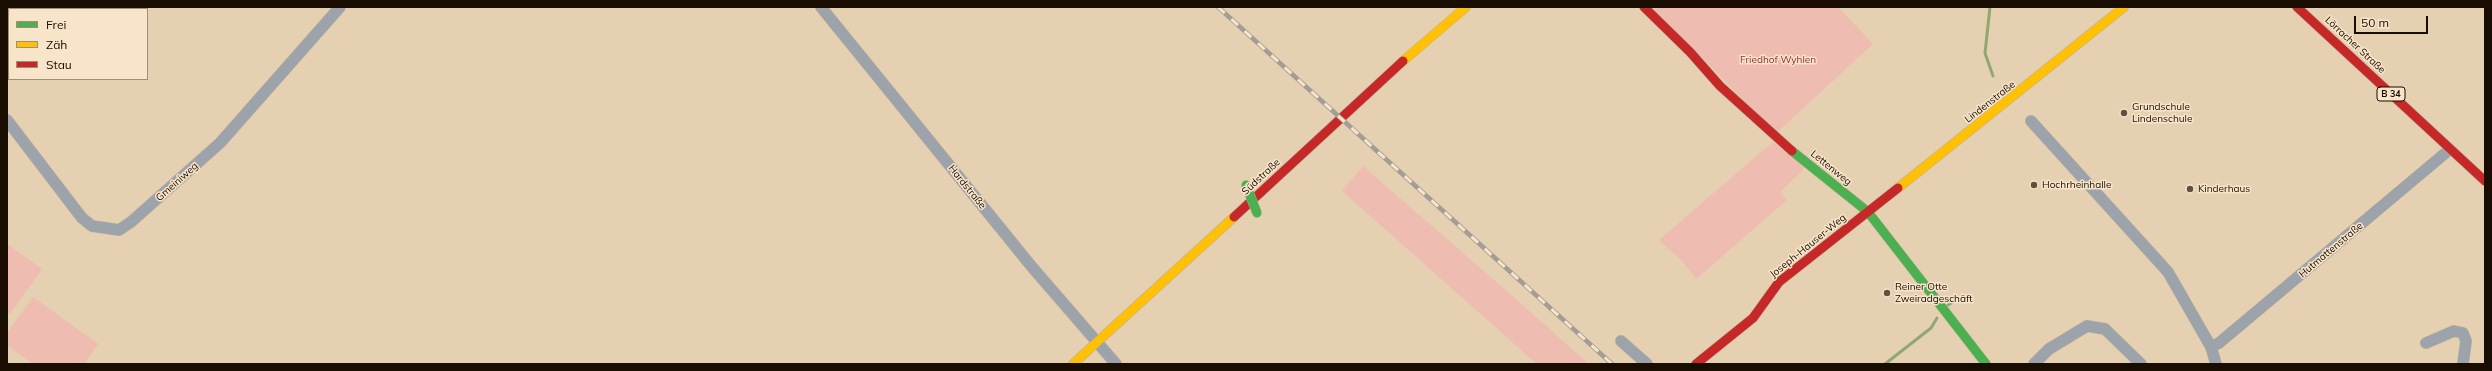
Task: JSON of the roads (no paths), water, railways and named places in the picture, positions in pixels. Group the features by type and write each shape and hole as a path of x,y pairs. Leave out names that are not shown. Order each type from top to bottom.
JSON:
{"street":[{"name":"Gmeiniweg","path":"7,120 82,218 92,226 119,230 131,222 220,143 340,7"},
{"name":"Hardstraße","path":"821,7 1032,267 1116,364"},
{"name":"Südstraße","path":"1073,364 1098,343 1370,90 1466,7"},
{"name":"Lettenweg","path":"1644,7 1690,52 1720,86 1771,134 1868,212 1986,364"},
{"name":"Lindenstraße","path":"1868,212 2013,98 2124,7"},
{"name":"Lörracher Straße","path":"2297,7 2449,150 2485,181"},
{"path":"2031,121 2168,272 2211,347 2216,364"},
{"name":"Hutmattenstraße","path":"2211,347 2219,343 2449,150"},
{"path":"1246,186 1257,213"},
{"name":"Joseph-Hauser-Weg","path":"1696,364 1753,318 1780,282 1868,212"},
{"path":"2034,364 2049,349 2087,326 2106,329 2140,364"},
{"path":"2426,343 2454,331 2463,333 2466,341 2463,364"},
{"path":"1621,341 1647,364"}],"waterway":[{"path":"1990,7 1985,53 1993,76"},
{"path":"1948,305 1956,300"},
{"path":"1885,364 1931,328 1937,318"}],"railway":[{"path":"1218,7 1612,364"}],"place":[{"name":"Grundschule Lindenschule","path":"2124,113"},
{"name":"Hochrheinhalle","path":"2034,185"},
{"name":"Kinderhaus","path":"2190,189"},
{"name":"Reiner Otte Zweiradgeschäft","path":"1887,293"}],"park label":[{"name":"Friedhof Wyhlen","path":"1778,60"}]}
